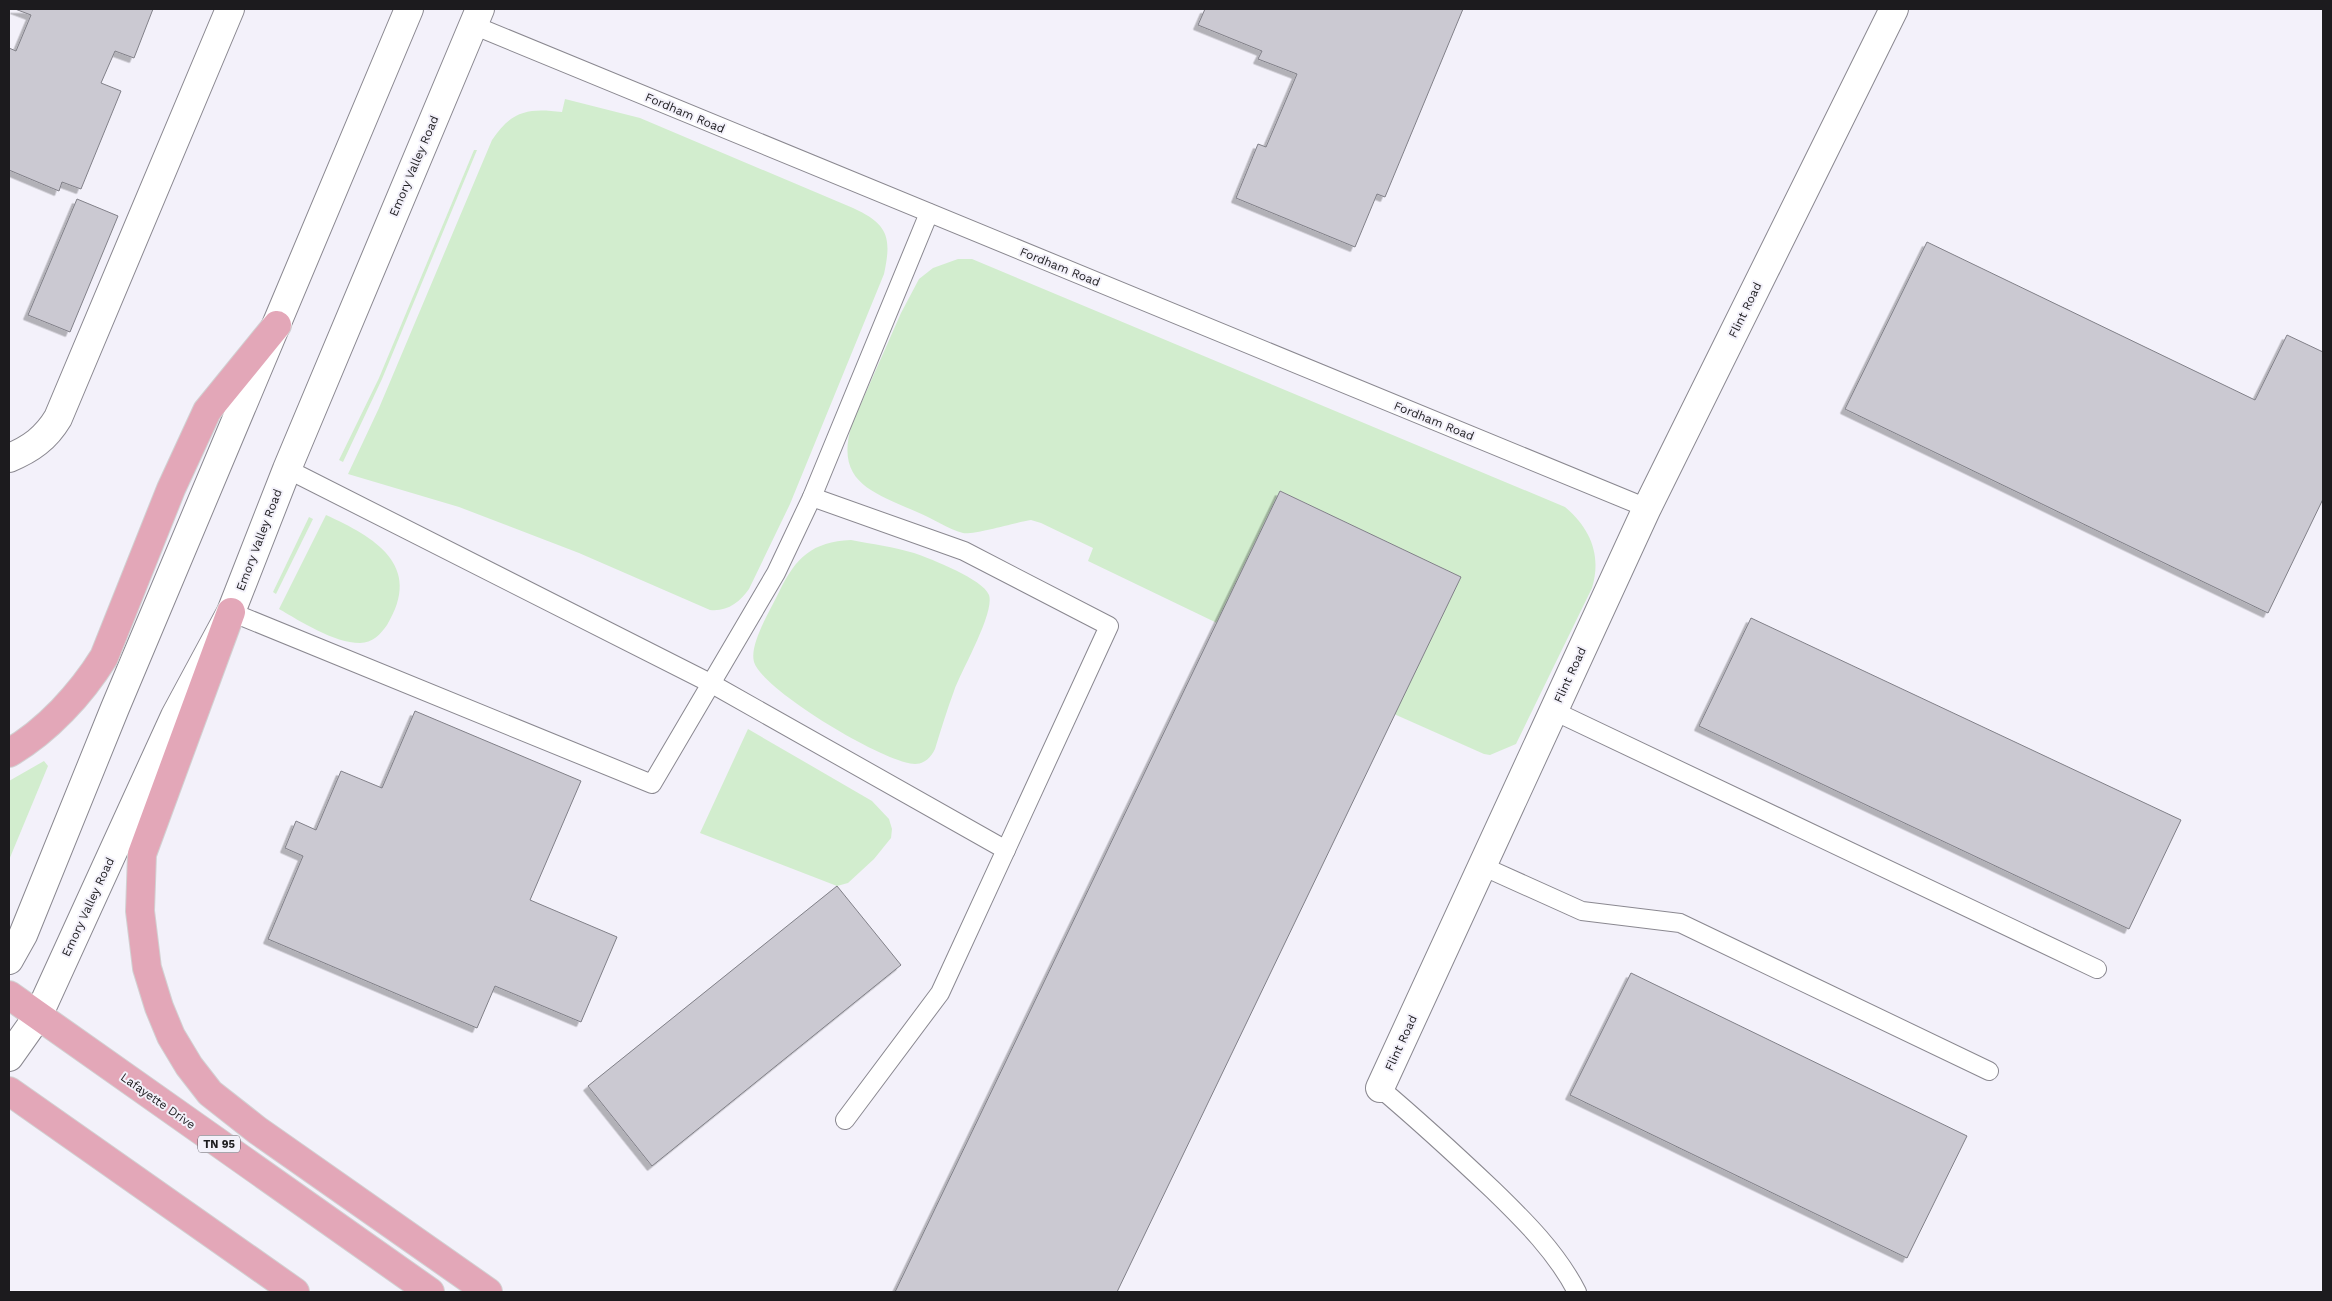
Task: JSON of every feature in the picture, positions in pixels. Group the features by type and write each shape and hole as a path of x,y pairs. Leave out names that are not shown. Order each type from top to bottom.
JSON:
{"main road":[{"path":"9,458 37,443 50,432 58,418 230,9"},
{"path":"9,960 23,935 115,708 409,9"},
{"name":"Flint Road","path":"1380,1088 1647,508 1894,9"},
{"name":"Emory Valley Road","path":"9,1057 38,1016 175,716 230,612 286,469 476,17"},
{"path":"9,753 54,716 88,682 104,657 172,489 207,411 277,325"},
{"path":"230,612 142,854 140,912 147,968 159,1006 171,1036 189,1066 210,1093 256,1130 488,1292"},
{"name":"Lafayette Drive","path":"9,995 430,1292"},
{"path":"9,1092 295,1292"}],"lane":[{"name":"Fordham Road","path":"476,17 929,213 1647,508"},
{"path":"230,612 652,784 776,574 812,497 929,213"},
{"path":"286,469 712,684 1006,850"},
{"path":"812,497 964,551 1109,626 940,993 845,1120"},
{"path":"1554,711 2097,969"},
{"path":"1482,866 1582,911 1680,923 1989,1071"},
{"name":"Flint Road","path":"1380,1088 1445,1143 1518,1214 1564,1268 1577,1292"}],"green space":[{"path":"565,99 640,118 853,208 874,220 885,233 887,250 884,274 790,504 749,589 742,598 727,608 710,610 579,553 459,507 348,474 379,408 492,140 507,122 522,113 540,110 562,112"},
{"path":"474,150 477,150 382,379 343,462 339,460 379,378"},
{"path":"958,259 972,259 1565,507 1581,524 1592,543 1596,564 1595,576 1592,588 1516,744 1490,755 1484,754 1394,714 1460,577 1280,491 1217,623 1088,561 1093,548 1041,523 1031,520 963,533 885,498 861,482 853,472 848,459 848,444 852,424 901,313 919,279 933,268"},
{"path":"326,515 361,533 376,544 388,556 397,570 400,586 397,604 385,628 379,635 364,643 350,642 328,635 279,609"},
{"path":"309,517 313,519 276,594 273,592"},
{"path":"851,540 891,547 932,560 967,576 985,589 989,595 990,603 987,615 954,691 935,749 930,757 922,763 915,764 900,761 827,724 779,690 762,675 754,662 753,655 758,636 792,569 816,548 837,541"},
{"path":"748,729 872,801 889,819 892,829 891,838 874,859 848,883 837,886 700,833"},
{"path":"44,761 48,766 9,860 9,781"}],"building":[{"path":"15,9 153,9 134,58 115,51 101,83 121,91 81,189 62,182 59,191 9,170 9,48 16,51 31,15"},
{"path":"1205,9 1463,9 1385,197 1377,194 1355,247 1236,198 1258,144 1266,147 1297,74 1258,59 1262,51 1198,25"},
{"path":"77,199 118,216 70,332 28,315"},
{"path":"1927,242 2255,400 2287,335 2323,352 2323,499 2268,613 1845,409"},
{"path":"1280,491 1461,577 1117,1292 895,1292"},
{"path":"1751,618 2181,820 2129,929 1699,726"},
{"path":"415,711 581,781 530,900 617,937 581,1022 495,986 477,1028 268,939 303,856 285,848 296,821 316,830 341,771 382,788"},
{"path":"837,886 901,965 652,1166 588,1086"},
{"path":"1631,973 1967,1136 1907,1258 1570,1095"}]}
